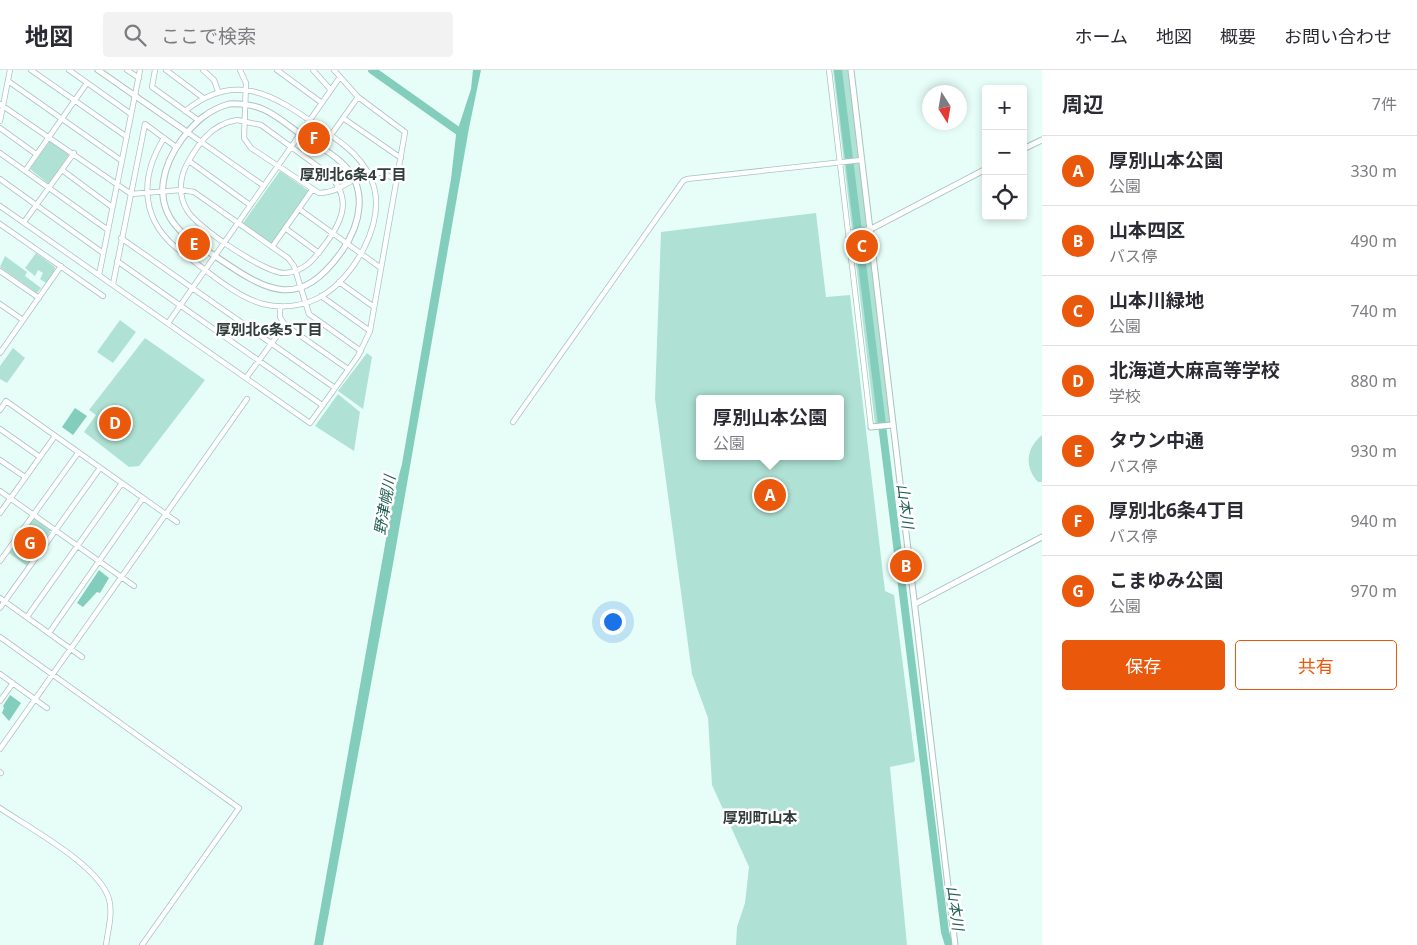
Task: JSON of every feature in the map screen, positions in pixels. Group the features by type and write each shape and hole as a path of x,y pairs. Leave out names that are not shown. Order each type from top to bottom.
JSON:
{"street":[{"path":"0,121 10,70"},
{"path":"31,70 127,137"},
{"path":"69,70 131,114"},
{"path":"98,70 264,186"},
{"path":"127,70 139,78"},
{"path":"99,275 140,70"},
{"path":"155,70 152,87 198,120"},
{"path":"166,70 202,97"},
{"path":"203,70 214,80 218,91"},
{"path":"240,70 245,78 246,88 243,131 247,143 278,166 312,190 324,193 368,173 381,171 397,181"},
{"path":"277,70 322,103"},
{"path":"313,70 332,90"},
{"path":"0,206 310,423 361,351 370,331 405,132 358,97 334,70"},
{"path":"829,70 851,233 872,427 892,425"},
{"path":"851,70 954,943"},
{"path":"168,323 340,77"},
{"path":"8,81 122,160"},
{"path":"25,170 87,83"},
{"path":"164,138 151,162 147,192 152,214 161,232 178,250 245,296 262,304 280,306 305,303 321,296 339,282 360,253 371,232 376,208 375,194 368,173 354,153 332,135 271,94 246,88 218,91 202,97 186,111"},
{"path":"332,135 358,97"},
{"path":"2,104 131,194 181,190 194,192 292,262 309,314 361,351"},
{"path":"245,104 270,111 340,162 354,180 359,198 359,215 353,234 324,274 313,282 300,287 284,290 266,287 253,282 189,239 176,227 168,213 162,191 164,174 176,147 198,120 222,106 245,104"},
{"path":"343,118 401,158"},
{"path":"231,121 244,121 261,126 327,173 338,187 343,212 340,224 307,266 296,271 284,273 266,269 224,242 191,216 184,205 181,190 182,176 189,161 202,142 209,132 220,125 231,121"},
{"path":"112,284 145,124 176,147"},
{"path":"0,128 36,154"},
{"path":"1027,147 1042,140"},
{"path":"0,153 108,230"},
{"path":"24,222 74,153"},
{"path":"512,422 683,181 687,178 862,160"},
{"path":"189,161 250,205"},
{"path":"62,170 112,207"},
{"path":"851,233 871,229 982,171"},
{"path":"0,179 103,253"},
{"path":"272,247 312,190"},
{"path":"298,209 381,268"},
{"path":"0,224 102,296"},
{"path":"285,228 319,253"},
{"path":"121,238 335,388"},
{"path":"117,261 322,406"},
{"path":"0,353 61,266"},
{"path":"0,271 38,298"},
{"path":"339,282 374,307"},
{"path":"321,296 370,331"},
{"path":"0,304 23,320"},
{"path":"280,306 280,317 285,325 348,369"},
{"path":"246,378 285,325"},
{"path":"0,749 247,399"},
{"path":"0,410 6,401 177,522"},
{"path":"0,429 40,457"},
{"path":"0,513 55,436"},
{"path":"0,560 78,453"},
{"path":"0,460 25,478"},
{"path":"0,608 2,600 100,468"},
{"path":"27,617 122,483"},
{"path":"0,491 134,586"},
{"path":"49,633 143,498"},
{"path":"915,604 1042,537"},
{"path":"2,600 82,657"},
{"path":"0,637 239,808 142,945"},
{"path":"0,674 47,708"},
{"path":"0,701 13,683"},
{"path":"0,808 80,863 98,878 110,904 106,945"}],"shaded area":[{"path":"473,70 481,70 469,128 393,564 323,945 314,945 394,494 402,464 451,179 456,135 471,89"},
{"path":"833,70 848,70 892,422 875,424"},
{"path":"51,139 70,153 49,184 30,169"},
{"path":"280,171 309,191 272,244 243,223"},
{"path":"816,213 826,297 850,295 885,591 894,595 915,760 914,762 890,767 907,945 736,945 737,927 745,903 749,867 712,785 708,718 692,674 655,399 661,232"},
{"path":"36,253 55,267 54,273 46,283 40,279 43,273 38,270 35,276 25,268"},
{"path":"5,256 27,272 25,276 41,288 37,293 0,267"},
{"path":"120,320 136,332 113,363 97,352"},
{"path":"145,338 205,380 139,466 129,467 84,432 96,415 89,410"},
{"path":"13,348 25,358 7,383 0,379 0,366"},
{"path":"367,353 372,357 363,409 338,391"},
{"path":"338,394 360,412 354,451 315,426"},
{"path":"75,408 87,416 73,435 62,427"},
{"path":"1042,435 1042,482 1038,482 1030,470 1029,458 1033,446"},
{"path":"33,519 37,519 51,530 27,566 9,553"},
{"path":"99,570 109,578 100,593 97,592 83,607 77,603"},
{"path":"10,695 21,703 9,721 2,713 3,706"}],"waterway":[{"path":"372,70 461,133"},
{"name":"山本川","path":"838,70 945,932 949,945"}],"place":[{"name":"厚別北6条4丁目","path":"314,138"},
{"name":"タウン中通","path":"194,244"},
{"name":"山本川緑地","path":"862,246"},
{"name":"北海道大麻高等学校","path":"115,423"},
{"name":"厚別山本公園","path":"770,495"},
{"name":"こまゆみ公園","path":"30,543"},
{"name":"山本四区","path":"906,566"}],"district":[{"name":"厚別北6条4丁目","path":"353,174"},
{"name":"厚別北6条5丁目","path":"269,329"},
{"name":"厚別町山本","path":"760,817"}],"water label":[{"name":"野津幌川","path":"384,505"}]}
